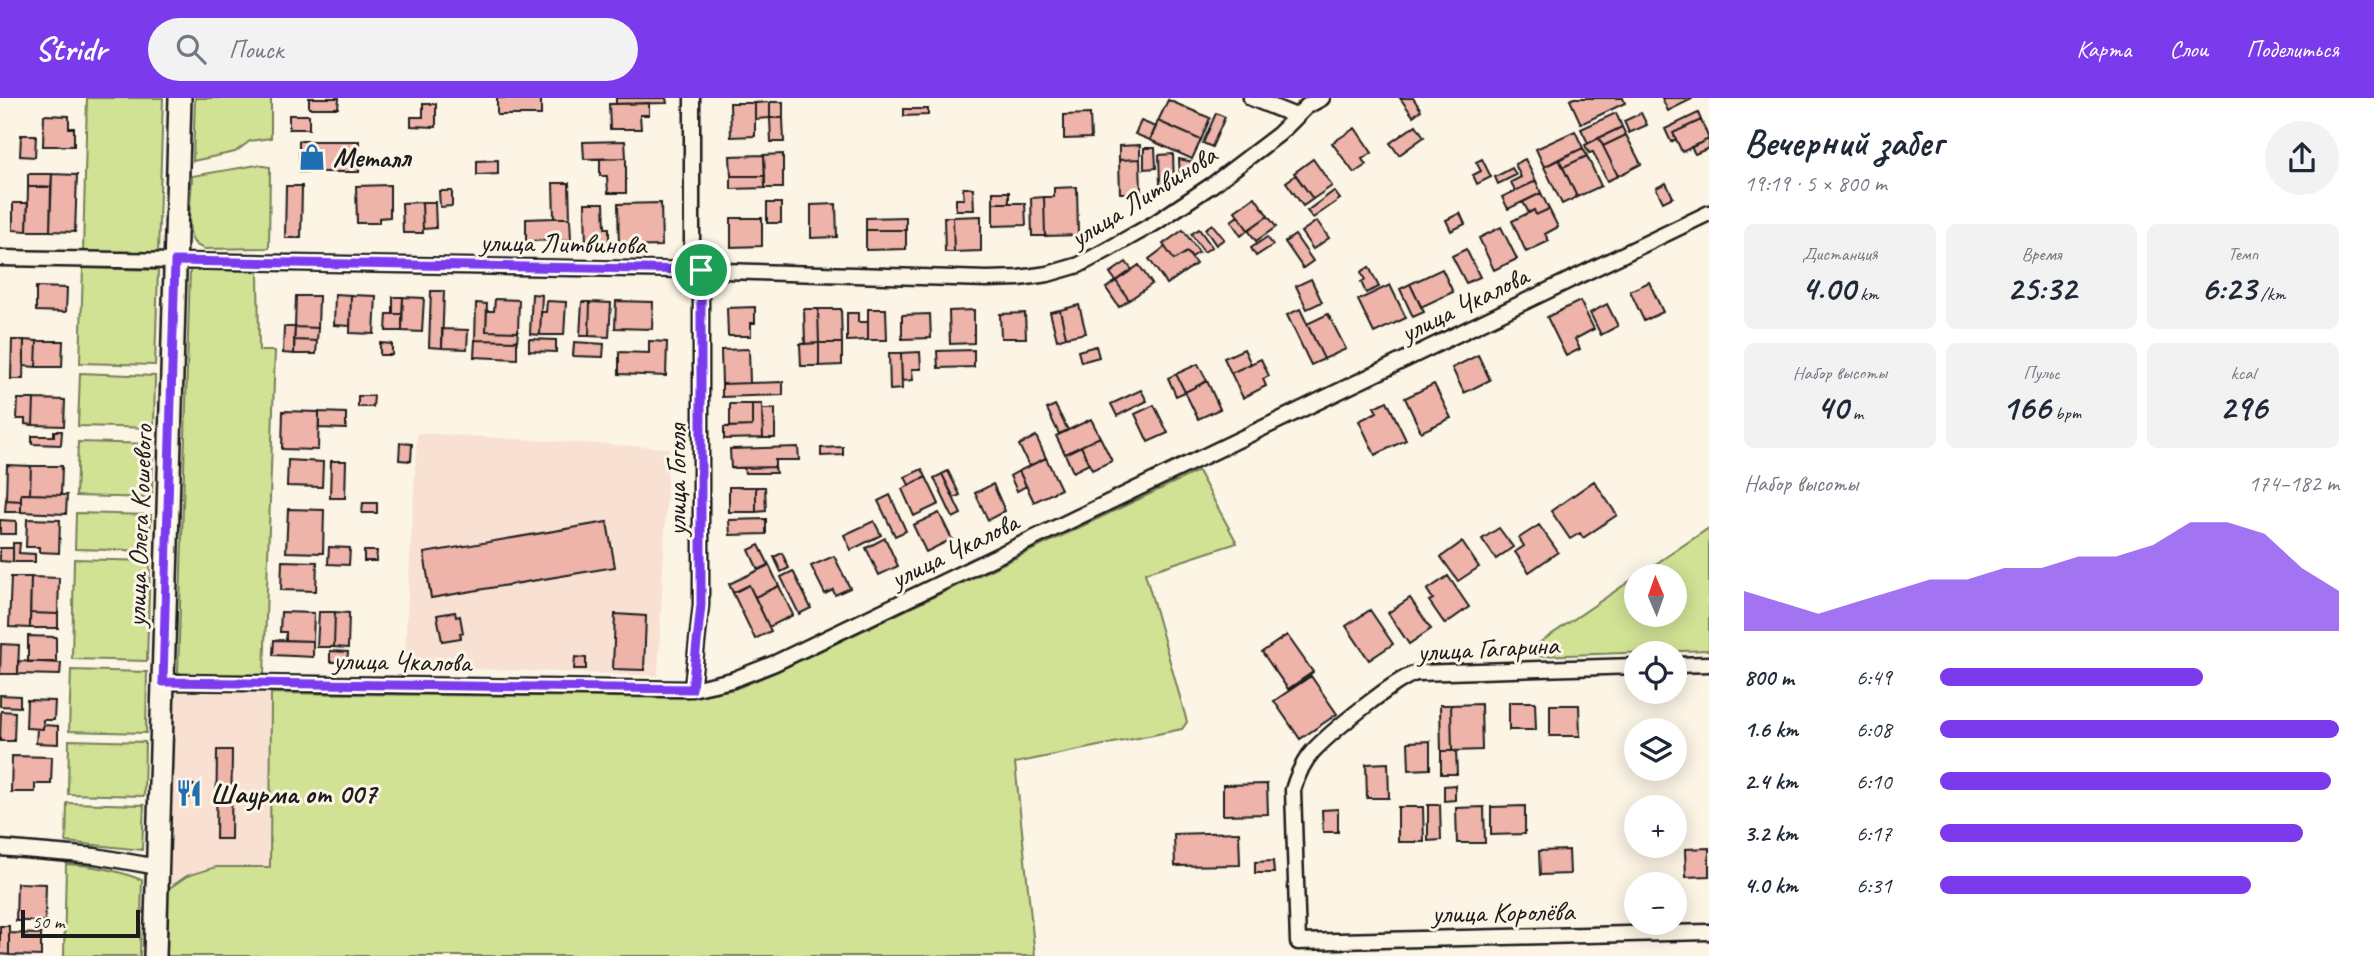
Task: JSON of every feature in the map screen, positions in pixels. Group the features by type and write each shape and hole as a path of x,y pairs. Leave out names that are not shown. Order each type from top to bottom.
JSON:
{"main road":[{"name":"улица Олега Кошевого","path":"155,956 180,98"}],"street":[{"name":"улица Гоголя","path":"692,98 701,605 692,689"},
{"path":"1251,98 1296,117"},
{"name":"улица Литвинова","path":"0,258 1019,278 1069,268 1131,237 1244,162 1307,106 1322,98"},
{"name":"улица Чкалова","path":"163,682 692,689 732,680 775,663 1709,213"},
{"path":"1687,665 1709,664"},
{"name":"улица Гагарина","path":"1298,943 1293,790 1297,777 1313,751 1399,681 1417,673 1624,666"},
{"path":"0,848 95,856 158,867"},
{"name":"улица Королёва","path":"1298,943 1709,932"}],"shaded area":[{"path":"417,433 669,448 658,676 404,666"},
{"path":"170,692 271,693 270,868 216,867 165,891"}],"green space":[{"path":"87,98 163,98 158,254 83,252"},
{"path":"195,98 271,98 271,138 250,141 235,152 193,161"},
{"path":"257,165 270,167 269,248 205,249 196,244 189,226 192,176"},
{"path":"83,268 158,270 155,365 80,363"},
{"path":"190,269 258,271 259,351 275,351 264,676 182,675 178,672"},
{"path":"80,373 155,376 154,428 78,426"},
{"path":"78,442 153,444 152,498 76,496"},
{"path":"1198,471 1237,543 1145,573 1187,722 1182,729 1015,763 1035,956 162,956 165,891 187,876 216,867 270,867 271,693 685,698 735,689 774,673"},
{"path":"76,513 151,515 150,551 75,549"},
{"path":"1709,528 1709,650 1687,651 1687,641 1624,641 1624,653 1539,656 1539,643 1624,585 1624,627 1687,627 1687,564 1656,564"},
{"path":"74,559 150,561 147,661 72,659"},
{"path":"71,670 147,672 146,733 69,731"},
{"path":"69,740 145,742 144,796 68,794"},
{"path":"67,803 144,805 142,850 66,842"},
{"path":"66,864 123,873 142,880 140,956 64,956"}],"building":[{"path":"309,98 339,98 338,108 309,108"},
{"path":"497,98 541,98 541,115 497,115"},
{"path":"616,98 666,98 667,103 616,104"},
{"path":"1400,98 1413,98 1421,110 1413,116"},
{"path":"1623,98 1625,103 1581,124 1570,100"},
{"path":"1662,98 1692,98 1692,99 1668,111"},
{"path":"1168,100 1210,118 1201,140 1158,121"},
{"path":"770,102 770,118 755,119 755,103"},
{"path":"770,102 783,102 783,118 770,118"},
{"path":"649,103 649,115 640,115 641,129 610,129 609,104"},
{"path":"730,103 755,103 755,136 731,137"},
{"path":"423,104 436,104 436,127 411,126 411,117 423,117"},
{"path":"904,109 928,109 928,115 904,116"},
{"path":"1216,113 1225,117 1212,147 1203,143"},
{"path":"1616,113 1622,127 1588,143 1581,129"},
{"path":"1641,113 1647,125 1629,133 1624,121"},
{"path":"1698,113 1701,120 1673,133 1676,139 1671,142 1665,129"},
{"path":"1090,114 1091,138 1064,139 1064,115"},
{"path":"44,115 69,116 69,128 74,128 74,146 43,146"},
{"path":"289,115 309,115 309,129 289,129"},
{"path":"770,118 783,118 784,142 771,142"},
{"path":"1701,120 1709,139 1682,152 1673,133"},
{"path":"1141,121 1156,127 1150,140 1135,134"},
{"path":"1158,121 1201,140 1192,159 1150,140"},
{"path":"1416,125 1424,137 1399,155 1390,143"},
{"path":"1622,127 1626,135 1603,146 1599,138"},
{"path":"1355,128 1372,153 1362,159 1366,165 1354,173 1332,143"},
{"path":"1575,131 1583,148 1544,167 1536,149"},
{"path":"21,135 36,135 35,157 20,156"},
{"path":"1626,135 1641,164 1618,176 1603,146"},
{"path":"1599,138 1618,176 1607,181 1593,152 1589,153 1585,145"},
{"path":"1709,139 1709,148 1695,154 1691,147"},
{"path":"299,141 359,141 359,172 299,172"},
{"path":"625,141 626,158 584,159 583,142"},
{"path":"1140,145 1140,159 1119,160 1119,146"},
{"path":"1144,148 1155,148 1156,168 1144,169"},
{"path":"1583,148 1587,156 1563,167 1559,159"},
{"path":"783,154 783,188 765,188 764,155"},
{"path":"1173,154 1174,184 1160,184 1159,155"},
{"path":"764,155 765,176 731,176 730,156"},
{"path":"1587,156 1601,186 1577,197 1563,167"},
{"path":"626,158 626,193 608,193 607,176 600,176 600,159"},
{"path":"1140,159 1141,193 1120,193 1119,160"},
{"path":"1179,159 1193,162 1200,169 1180,178"},
{"path":"1313,159 1332,186 1313,199 1294,173"},
{"path":"1482,159 1491,177 1477,184 1473,175 1481,171 1476,162"},
{"path":"1525,159 1536,181 1515,191 1511,182 1521,177 1515,164"},
{"path":"1559,159 1577,197 1562,204 1544,167"},
{"path":"498,160 498,174 477,175 477,161"},
{"path":"1512,168 1516,175 1498,184 1495,177"},
{"path":"28,174 52,174 51,187 28,187"},
{"path":"52,174 77,175 75,232 50,231"},
{"path":"1296,175 1313,199 1303,206 1286,182"},
{"path":"731,176 765,176 765,188 731,189"},
{"path":"1536,181 1541,193 1508,209 1502,197"},
{"path":"553,183 569,183 570,218 554,218"},
{"path":"1666,183 1673,197 1663,202 1656,188"},
{"path":"390,185 390,217 379,218 379,223 357,223 356,186"},
{"path":"286,186 302,186 301,238 285,238"},
{"path":"28,187 51,187 50,231 27,231"},
{"path":"1077,187 1078,235 1045,236 1044,197 1054,197 1054,188"},
{"path":"963,188 973,188 974,210 956,210 956,199 964,199"},
{"path":"439,191 452,191 452,206 440,207"},
{"path":"1334,191 1340,199 1313,218 1307,211"},
{"path":"993,192 1009,192 1009,203 993,203"},
{"path":"1541,193 1549,209 1536,215 1534,210 1529,213 1523,202"},
{"path":"1044,197 1045,236 1032,236 1031,198"},
{"path":"1255,197 1268,216 1248,230 1235,211"},
{"path":"422,202 423,233 403,233 402,203"},
{"path":"422,202 435,202 436,228 423,229"},
{"path":"13,203 28,203 27,231 13,230"},
{"path":"585,203 604,203 605,228 609,228 609,247 586,247"},
{"path":"661,203 662,246 619,247 618,204"},
{"path":"767,203 781,203 781,223 767,223"},
{"path":"993,203 1025,203 1026,225 993,226"},
{"path":"836,204 837,237 811,238 811,205"},
{"path":"1549,209 1558,227 1545,234 1549,241 1526,252 1512,221 1534,210 1536,215"},
{"path":"1460,213 1465,224 1451,231 1446,220"},
{"path":"981,216 981,251 954,252 953,217"},
{"path":"1238,216 1248,230 1241,236 1231,221"},
{"path":"1268,216 1276,227 1256,241 1248,230"},
{"path":"906,217 906,230 866,230 866,218"},
{"path":"944,217 953,217 954,252 945,252"},
{"path":"570,218 571,240 526,241 526,219"},
{"path":"731,218 762,218 762,246 731,247"},
{"path":"1317,221 1329,238 1313,249 1301,232"},
{"path":"1212,224 1224,239 1216,245 1205,229"},
{"path":"1501,227 1517,259 1494,270 1479,238"},
{"path":"1199,229 1212,247 1204,252 1191,234"},
{"path":"866,230 906,230 906,249 866,250"},
{"path":"1183,230 1199,252 1192,257 1187,252 1174,260 1163,244"},
{"path":"1295,235 1313,261 1303,268 1285,242"},
{"path":"1267,237 1273,245 1256,256 1251,248"},
{"path":"1165,247 1174,260 1187,252 1196,264 1167,284 1149,259"},
{"path":"1466,249 1480,277 1466,283 1452,256"},
{"path":"1126,262 1132,270 1116,281 1110,273"},
{"path":"1139,265 1152,284 1129,300 1116,281"},
{"path":"1369,267 1379,287 1366,293 1361,282 1365,280 1361,272"},
{"path":"1442,269 1453,292 1421,307 1410,284"},
{"path":"1311,279 1322,302 1307,309 1296,286"},
{"path":"1116,281 1129,300 1119,307 1106,288"},
{"path":"1649,282 1663,312 1644,321 1630,291"},
{"path":"1410,284 1424,312 1413,317 1400,289"},
{"path":"1390,285 1406,318 1374,333 1358,300"},
{"path":"36,287 67,288 66,312 36,311"},
{"path":"431,291 444,291 442,348 429,347"},
{"path":"335,294 351,295 350,326 334,325"},
{"path":"532,294 542,295 540,335 530,334"},
{"path":"351,295 376,296 374,334 350,333"},
{"path":"296,296 319,296 318,328 295,327"},
{"path":"393,297 403,297 402,314 393,314"},
{"path":"403,297 424,298 422,332 402,331"},
{"path":"495,299 519,300 518,332 486,331 487,311 494,311"},
{"path":"547,301 566,302 564,335 540,335 541,312 546,312"},
{"path":"616,301 653,302 652,329 615,328"},
{"path":"1580,301 1594,329 1575,339 1580,349 1566,356 1547,317"},
{"path":"582,302 590,302 589,336 580,336"},
{"path":"590,302 611,303 609,337 589,336"},
{"path":"476,303 487,304 486,331 518,332 517,341 475,340"},
{"path":"1607,304 1618,326 1601,335 1590,313"},
{"path":"1079,305 1086,333 1066,337 1060,310"},
{"path":"755,307 755,323 751,323 751,336 728,336 727,308"},
{"path":"804,309 818,309 819,343 805,344"},
{"path":"818,309 841,309 842,343 819,343"},
{"path":"868,309 886,309 887,340 868,340"},
{"path":"1300,309 1324,359 1311,365 1287,315"},
{"path":"974,310 974,343 950,344 949,311"},
{"path":"1060,310 1066,337 1057,340 1050,312"},
{"path":"847,313 858,313 858,322 868,322 868,340 847,341"},
{"path":"1025,313 1026,338 1001,338 1000,314"},
{"path":"387,314 402,314 402,331 386,331"},
{"path":"930,314 931,338 902,339 902,315"},
{"path":"1328,314 1346,349 1324,359 1307,324"},
{"path":"284,327 295,327 294,354 283,353"},
{"path":"295,327 318,328 317,341 294,340"},
{"path":"442,329 468,330 467,349 442,348"},
{"path":"529,339 556,340 556,352 529,351"},
{"path":"12,340 24,340 23,379 11,379"},
{"path":"24,340 37,341 36,367 24,366"},
{"path":"294,340 317,341 316,354 294,354"},
{"path":"475,340 517,341 517,359 474,357"},
{"path":"37,341 63,341 62,367 36,367"},
{"path":"649,341 667,342 666,376 619,374 619,352 649,353"},
{"path":"574,342 604,344 603,357 573,356"},
{"path":"380,343 392,344 392,355 380,355"},
{"path":"819,343 842,343 842,365 819,366"},
{"path":"819,343 819,366 801,366 800,344"},
{"path":"1096,346 1099,357 1081,362 1078,351"},
{"path":"749,349 750,383 722,384 721,350"},
{"path":"1244,349 1251,364 1231,373 1224,358"},
{"path":"974,350 974,367 938,368 937,351"},
{"path":"920,352 921,369 912,369 913,380 902,381 901,353"},
{"path":"889,353 901,353 902,389 890,390"},
{"path":"1478,355 1490,380 1464,393 1452,368"},
{"path":"1261,359 1269,376 1263,379 1266,386 1243,398 1231,373"},
{"path":"1198,364 1207,381 1185,392 1176,374"},
{"path":"1176,374 1185,392 1176,396 1168,378"},
{"path":"1207,381 1220,409 1198,419 1185,392"},
{"path":"783,382 783,395 722,397 722,384"},
{"path":"1434,384 1451,418 1421,432 1405,398"},
{"path":"1141,390 1147,401 1117,416 1111,404"},
{"path":"358,396 374,396 373,407 358,407"},
{"path":"18,399 34,399 33,425 25,424 25,419 17,419"},
{"path":"34,399 65,400 64,426 33,425"},
{"path":"1387,401 1406,440 1375,455 1359,421 1377,412 1374,407"},
{"path":"730,404 752,404 752,426 730,427"},
{"path":"752,404 762,404 763,438 724,439 724,427 752,426"},
{"path":"1055,405 1068,430 1059,434 1047,409"},
{"path":"1154,405 1168,433 1148,442 1135,414"},
{"path":"762,409 775,409 775,438 763,438"},
{"path":"283,411 319,412 318,450 282,449"},
{"path":"319,412 346,413 346,429 319,428"},
{"path":"1091,419 1100,437 1065,454 1056,436"},
{"path":"54,431 62,431 61,445 32,444 32,436 54,436"},
{"path":"1036,436 1046,458 1029,466 1019,445"},
{"path":"1100,437 1112,461 1092,470 1081,446"},
{"path":"400,443 412,444 411,461 399,460"},
{"path":"1081,446 1089,464 1073,472 1065,454"},
{"path":"798,447 799,460 775,460 775,467 731,468 730,449"},
{"path":"843,447 843,455 821,456 821,448"},
{"path":"1046,458 1061,489 1034,502 1019,471"},
{"path":"288,460 323,462 322,487 287,486"},
{"path":"331,461 346,461 345,498 330,498"},
{"path":"7,465 31,466 30,494 21,494 21,501 6,500"},
{"path":"31,466 62,466 61,495 30,494"},
{"path":"775,467 776,473 745,473 744,468"},
{"path":"922,469 926,477 909,485 905,477"},
{"path":"948,471 960,495 954,498 942,474"},
{"path":"1019,471 1026,486 1017,491 1010,476"},
{"path":"942,474 961,514 953,518 934,478"},
{"path":"926,477 939,504 914,516 902,489"},
{"path":"1594,481 1617,515 1583,538 1580,533 1570,539 1551,511"},
{"path":"993,484 1005,511 988,520 975,493"},
{"path":"729,487 756,487 756,512 729,512"},
{"path":"756,487 765,487 766,511 756,512"},
{"path":"21,494 67,495 66,514 21,512"},
{"path":"890,495 906,531 895,536 878,501"},
{"path":"6,500 21,501 21,512 5,512"},
{"path":"363,503 377,503 377,513 362,513"},
{"path":"288,509 324,510 323,553 286,552"},
{"path":"939,513 952,539 926,552 913,525"},
{"path":"27,519 60,520 59,553 39,552 39,547 26,547"},
{"path":"766,519 766,534 730,535 729,520"},
{"path":"0,520 16,521 16,534 0,534"},
{"path":"874,521 881,535 851,550 844,535"},
{"path":"607,522 615,567 431,598 424,553"},
{"path":"1539,525 1558,552 1529,572 1515,552 1524,546 1519,538"},
{"path":"1499,528 1513,547 1496,559 1482,539"},
{"path":"885,538 898,566 879,575 866,548"},
{"path":"1462,542 1479,567 1458,581 1441,557"},
{"path":"13,543 20,543 19,553 35,554 35,562 13,562"},
{"path":"759,545 769,565 758,570 749,550"},
{"path":"329,547 350,548 349,565 328,564"},
{"path":"0,548 13,548 13,562 0,561"},
{"path":"364,551 377,551 376,561 364,561"},
{"path":"782,553 789,568 781,572 774,557"},
{"path":"834,556 850,588 835,595 833,590 825,594 811,566"},
{"path":"282,561 317,562 316,591 281,590"},
{"path":"769,565 779,586 755,597 749,585 733,593 729,584"},
{"path":"793,571 811,608 799,614 781,577"},
{"path":"1448,576 1469,607 1445,624 1429,601 1433,599 1427,590"},
{"path":"11,577 31,577 30,628 9,627"},
{"path":"31,577 59,578 58,614 30,613"},
{"path":"749,585 771,631 755,639 733,593"},
{"path":"779,586 793,615 769,627 755,597"},
{"path":"1410,598 1431,629 1409,644 1388,613"},
{"path":"1370,610 1393,644 1369,660 1346,626"},
{"path":"281,612 314,613 313,641 286,640 286,632 280,632"},
{"path":"319,612 335,612 334,647 317,647"},
{"path":"335,612 349,613 348,648 334,647"},
{"path":"455,612 456,617 460,616 463,633 460,633 461,638 442,641 437,615"},
{"path":"30,613 58,614 58,628 30,628"},
{"path":"615,614 646,616 644,670 613,669"},
{"path":"1287,635 1313,672 1288,689 1262,652"},
{"path":"28,636 56,637 56,662 28,662"},
{"path":"274,640 313,641 313,657 273,655"},
{"path":"1,644 19,645 18,674 0,674"},
{"path":"330,651 348,652 347,662 330,662"},
{"path":"575,657 586,658 586,669 574,669"},
{"path":"18,661 61,663 60,675 18,674"},
{"path":"1311,676 1337,714 1300,739 1274,701"},
{"path":"0,695 20,696 20,707 0,706"},
{"path":"27,700 55,701 54,720 43,720 43,729 26,728"},
{"path":"1509,702 1535,702 1536,730 1509,730"},
{"path":"1481,704 1482,750 1452,751 1451,705"},
{"path":"1440,705 1451,705 1452,751 1441,751"},
{"path":"1550,705 1579,705 1580,736 1550,736"},
{"path":"1,711 15,712 14,741 0,741"},
{"path":"43,725 58,726 58,744 36,743 37,729 43,729"},
{"path":"1430,741 1430,769 1409,770 1408,742"},
{"path":"217,750 232,750 231,839 216,839"},
{"path":"1441,751 1456,751 1457,774 1441,774"},
{"path":"12,756 52,757 51,784 35,784 35,792 11,792"},
{"path":"1388,763 1389,798 1367,798 1366,764"},
{"path":"1267,784 1268,814 1223,815 1223,785"},
{"path":"183,785 194,785 194,798 182,798"},
{"path":"1455,785 1455,800 1444,801 1444,786"},
{"path":"1428,805 1440,805 1441,840 1428,841"},
{"path":"1525,806 1525,834 1491,835 1491,807"},
{"path":"1398,807 1423,807 1424,842 1398,842"},
{"path":"1484,807 1485,843 1457,843 1456,808"},
{"path":"1338,809 1338,832 1323,832 1322,810"},
{"path":"1239,832 1240,865 1175,866 1174,834"},
{"path":"1709,848 1709,876 1687,877 1687,849"},
{"path":"1569,850 1570,874 1540,875 1539,851"},
{"path":"1273,861 1274,873 1255,873 1255,862"},
{"path":"17,883 46,884 45,921 16,921"},
{"path":"0,926 9,926 9,955 0,954"},
{"path":"9,933 41,934 41,956 9,955"}],"place":[{"name":"Металл","path":"312,157"},
{"name":"Шаурма от 007","path":"189,793"}],"route":[{"path":"175,261 701,270 701,605 692,689 163,682 175,261"}]}
